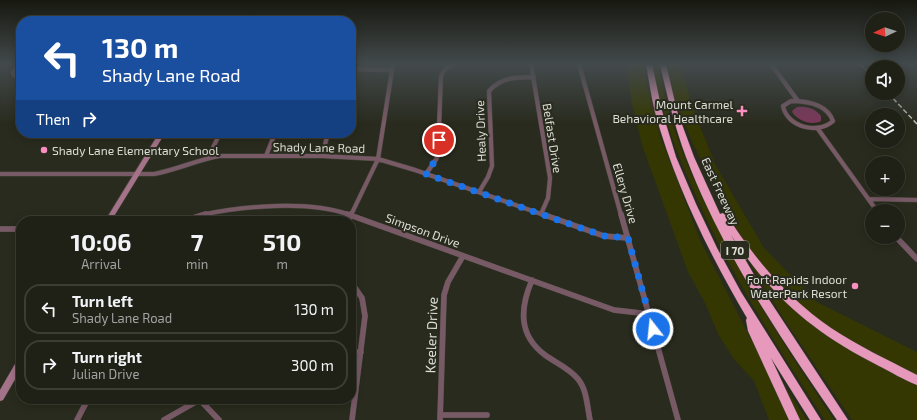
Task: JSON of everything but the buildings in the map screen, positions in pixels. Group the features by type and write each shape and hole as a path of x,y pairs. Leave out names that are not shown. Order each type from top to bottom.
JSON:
{"highway":[{"name":"I 70","path":"651,84 660,121 682,180 708,236 748,312 816,420"},
{"name":"East Freeway","path":"667,84 672,105 686,146 699,178 727,235 794,348 843,420"},
{"path":"699,178 748,255 778,289 816,323 871,357 917,380"},
{"path":"748,312 753,332 795,420"}],"main road":[{"path":"111,216 159,138"},
{"path":"0,397 16,370"}],"street":[{"path":"352,215 378,159 390,84"},
{"path":"426,174 434,164 438,152 441,84"},
{"name":"Healy Drive","path":"479,192 488,177 492,166 489,91 496,84"},
{"name":"Belfast Drive","path":"535,84 550,178 548,198 541,214"},
{"name":"Ellery Drive","path":"585,84 678,420"},
{"path":"786,84 798,100"},
{"path":"798,100 823,108 832,117 833,122 830,125 818,129 802,126 795,122 784,114 783,106 786,103 798,100"},
{"path":"818,129 872,204"},
{"path":"208,158 218,138"},
{"path":"266,156 273,138"},
{"path":"322,156 327,138"},
{"name":"Shady Lane Road","path":"0,174 154,174 172,171 208,158 231,156 322,156 378,159 479,192 604,236 628,238"},
{"path":"869,199 917,200"},
{"name":"Simpson Drive","path":"200,216 220,210 257,208 322,208 352,215"},
{"name":"Simpson Drive","path":"356,216 614,310 649,314"},
{"path":"0,229 16,230"},
{"path":"901,244 917,258"},
{"name":"Keeler Drive","path":"440,418 444,295 448,282 463,256"},
{"path":"532,280 523,306 523,317 526,330 536,346 543,353 565,367 578,380 586,397 590,420"},
{"path":"356,288 366,316 356,390"},
{"path":"356,352 361,352"},
{"path":"77,420 85,404"},
{"path":"164,420 191,404"},
{"path":"203,404 219,420"},
{"path":"352,420 354,404"},
{"path":"440,418 487,415"}],"shaded area":[{"path":"629,84 647,84 660,136 701,242 770,376 790,420 769,420 754,381 734,359 719,336 705,303 688,272 642,145"},
{"path":"657,84 662,84 669,114 680,146 714,223 762,309 834,420 825,420 756,311 724,254 682,164"},
{"path":"671,84 686,84 699,124 716,166 764,248 817,302 917,352 917,375 855,345 819,321 768,274 735,226 693,144 674,97"},
{"path":"797,107 807,107 813,109 821,116 821,121 809,123 801,120 792,112"},
{"path":"751,265 753,265 794,309 917,383 917,420 852,420 782,316"},
{"path":"786,388 807,420 800,420 785,389"}],"railway":[{"path":"895,100 917,124"}],"place":[{"name":"Mount Carmel Behavioral Healthcare","path":"742,111"},
{"name":"Shady Lane Elementary School","path":"44,150"},
{"name":"Fort Rapids Indoor WaterPark Resort","path":"855,286"}],"route":[{"path":"439,140 437,158 426,174 604,236 611,238 628,238 653,329"}]}
